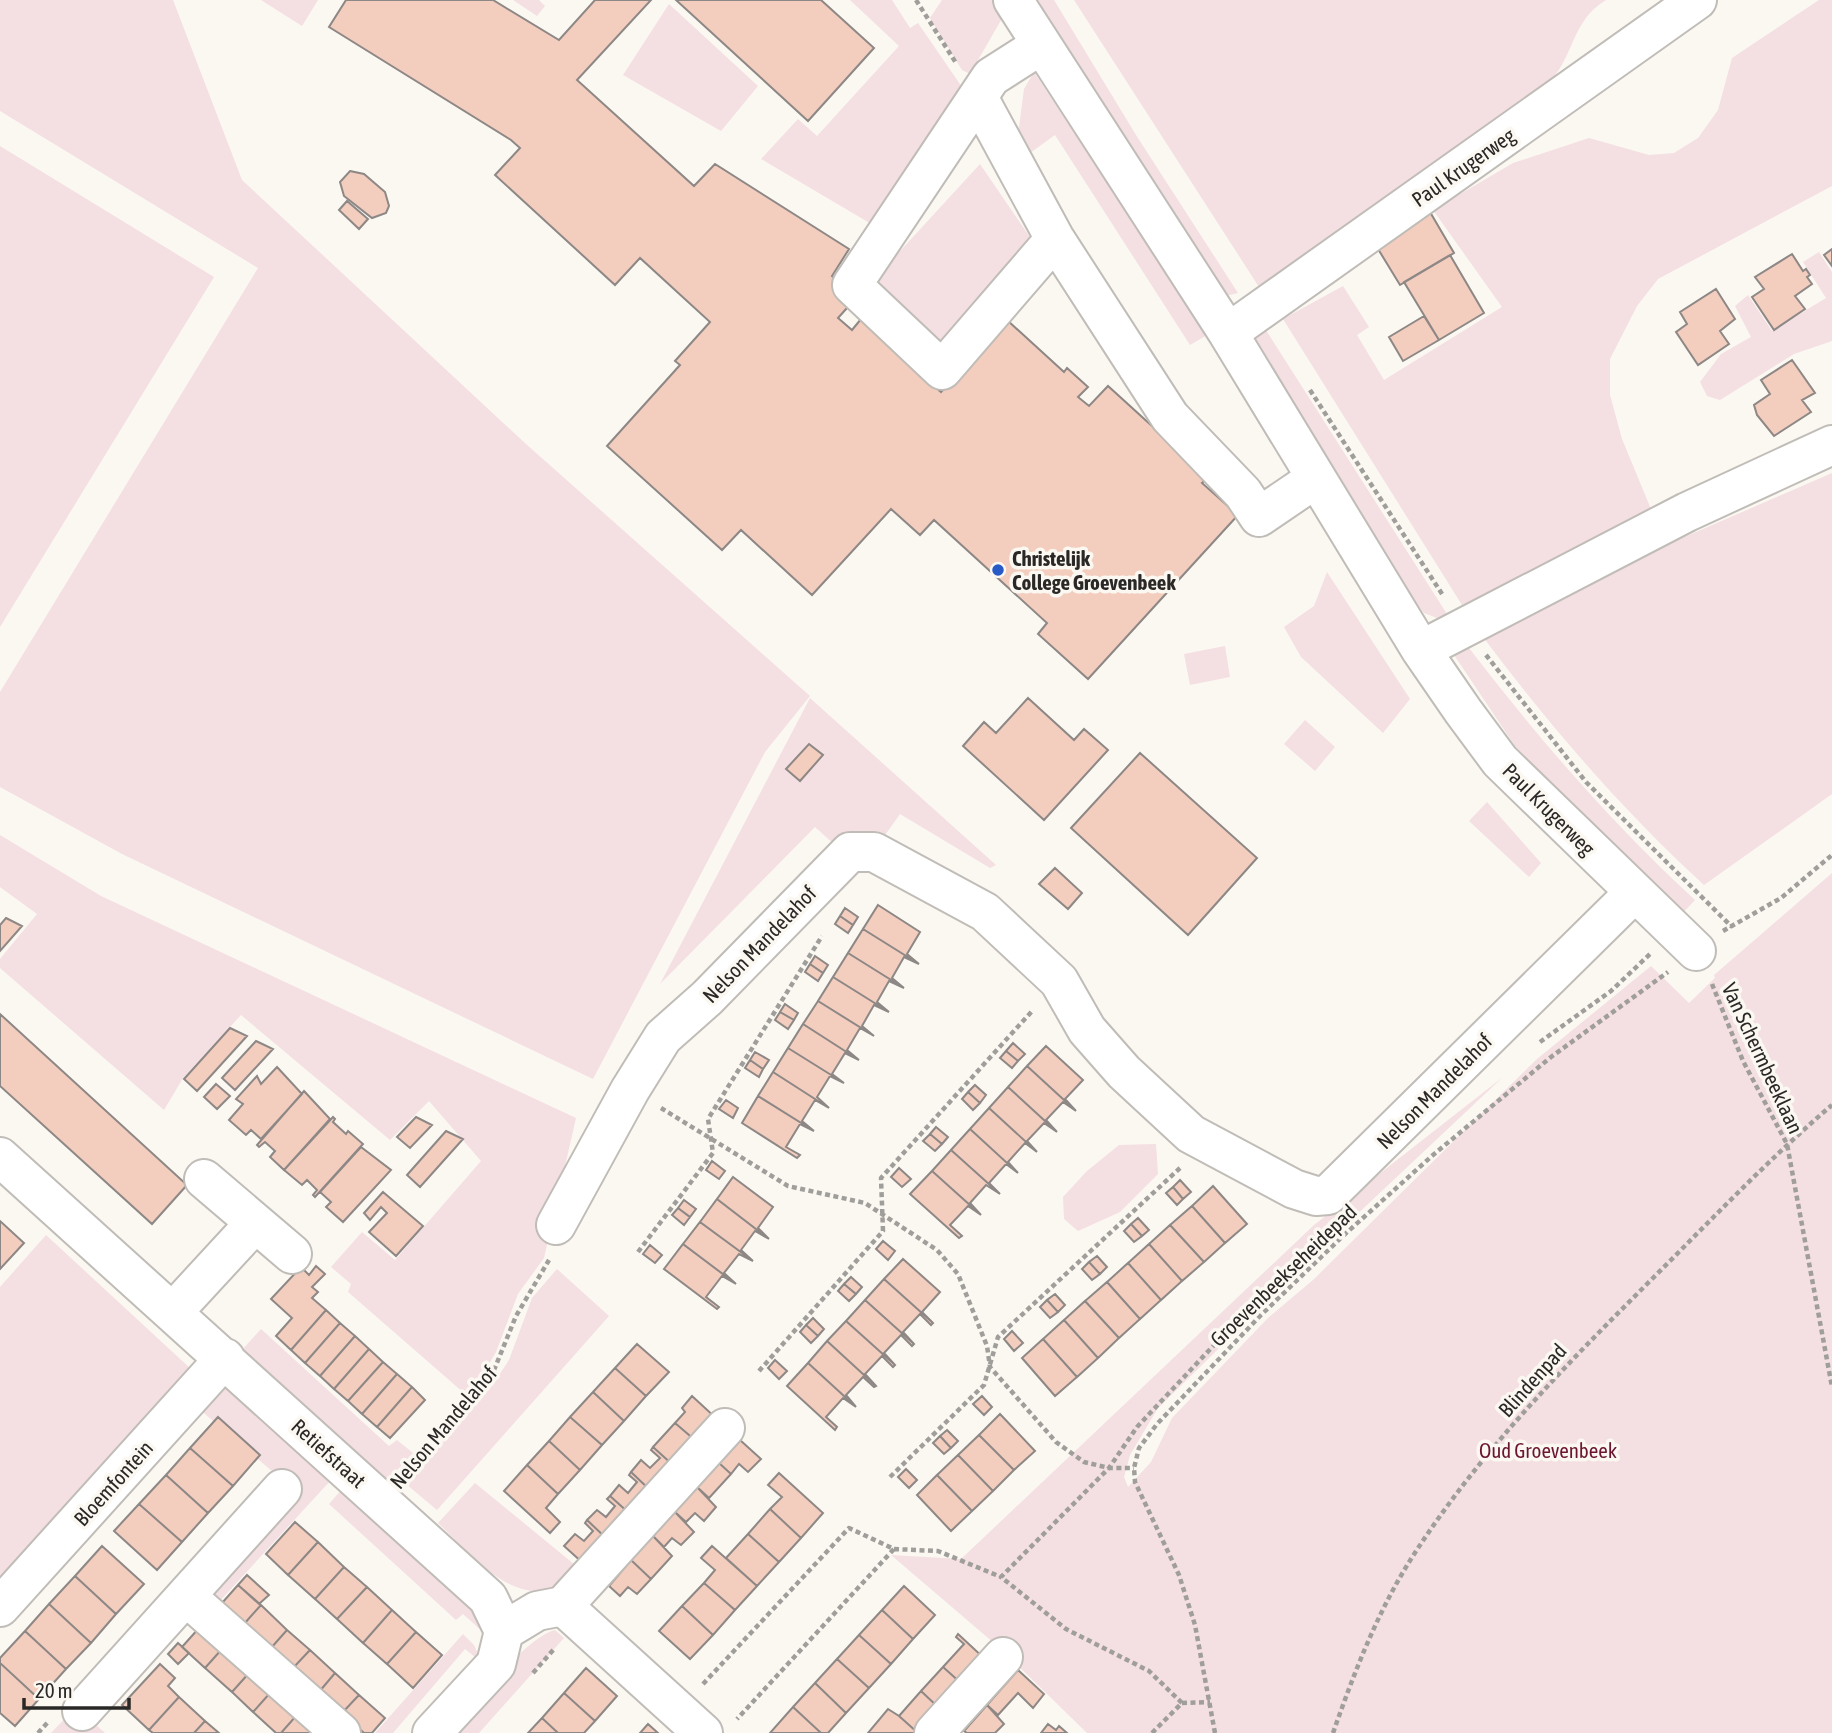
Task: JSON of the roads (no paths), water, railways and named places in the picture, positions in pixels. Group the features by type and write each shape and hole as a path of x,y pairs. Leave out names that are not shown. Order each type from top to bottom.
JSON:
{"street":[{"name":"Paul Krugerweg","path":"1013,0 1228,333 1420,650 1500,761 1696,951"},
{"name":"Paul Krugerweg","path":"1228,333 1697,0"},
{"path":"1041,45 991,77 852,285 942,370 1055,239"},
{"path":"978,97 1055,239 1170,417 1243,492 1259,517 1315,479"},
{"path":"1420,650 1687,512 1832,445"},
{"name":"Nelson Mandelahof","path":"556,1225 630,1090 663,1037 707,998 850,852 874,852 985,912 1059,981 1087,1030 1124,1072 1176,1121 1207,1144 1294,1189 1316,1196 1328,1195 1634,893"},
{"name":"Retiefstraat","path":"0,1157 488,1598 504,1632"},
{"path":"204,1179 292,1254"},
{"path":"173,1312 255,1223"},
{"name":"Bloemfontein","path":"0,1607 225,1358"},
{"path":"432,1733 496,1664 504,1632 537,1611 564,1606 725,1428"},
{"path":"82,1711 282,1489"},
{"path":"187,1597 341,1733"},
{"path":"564,1606 705,1722"},
{"path":"934,1733 1003,1657"}],"place":[{"name":"Christelijk College Groevenbeek","path":"998,570"}],"park label":[{"name":"Oud Groevenbeek","path":"1548,1450"}]}
